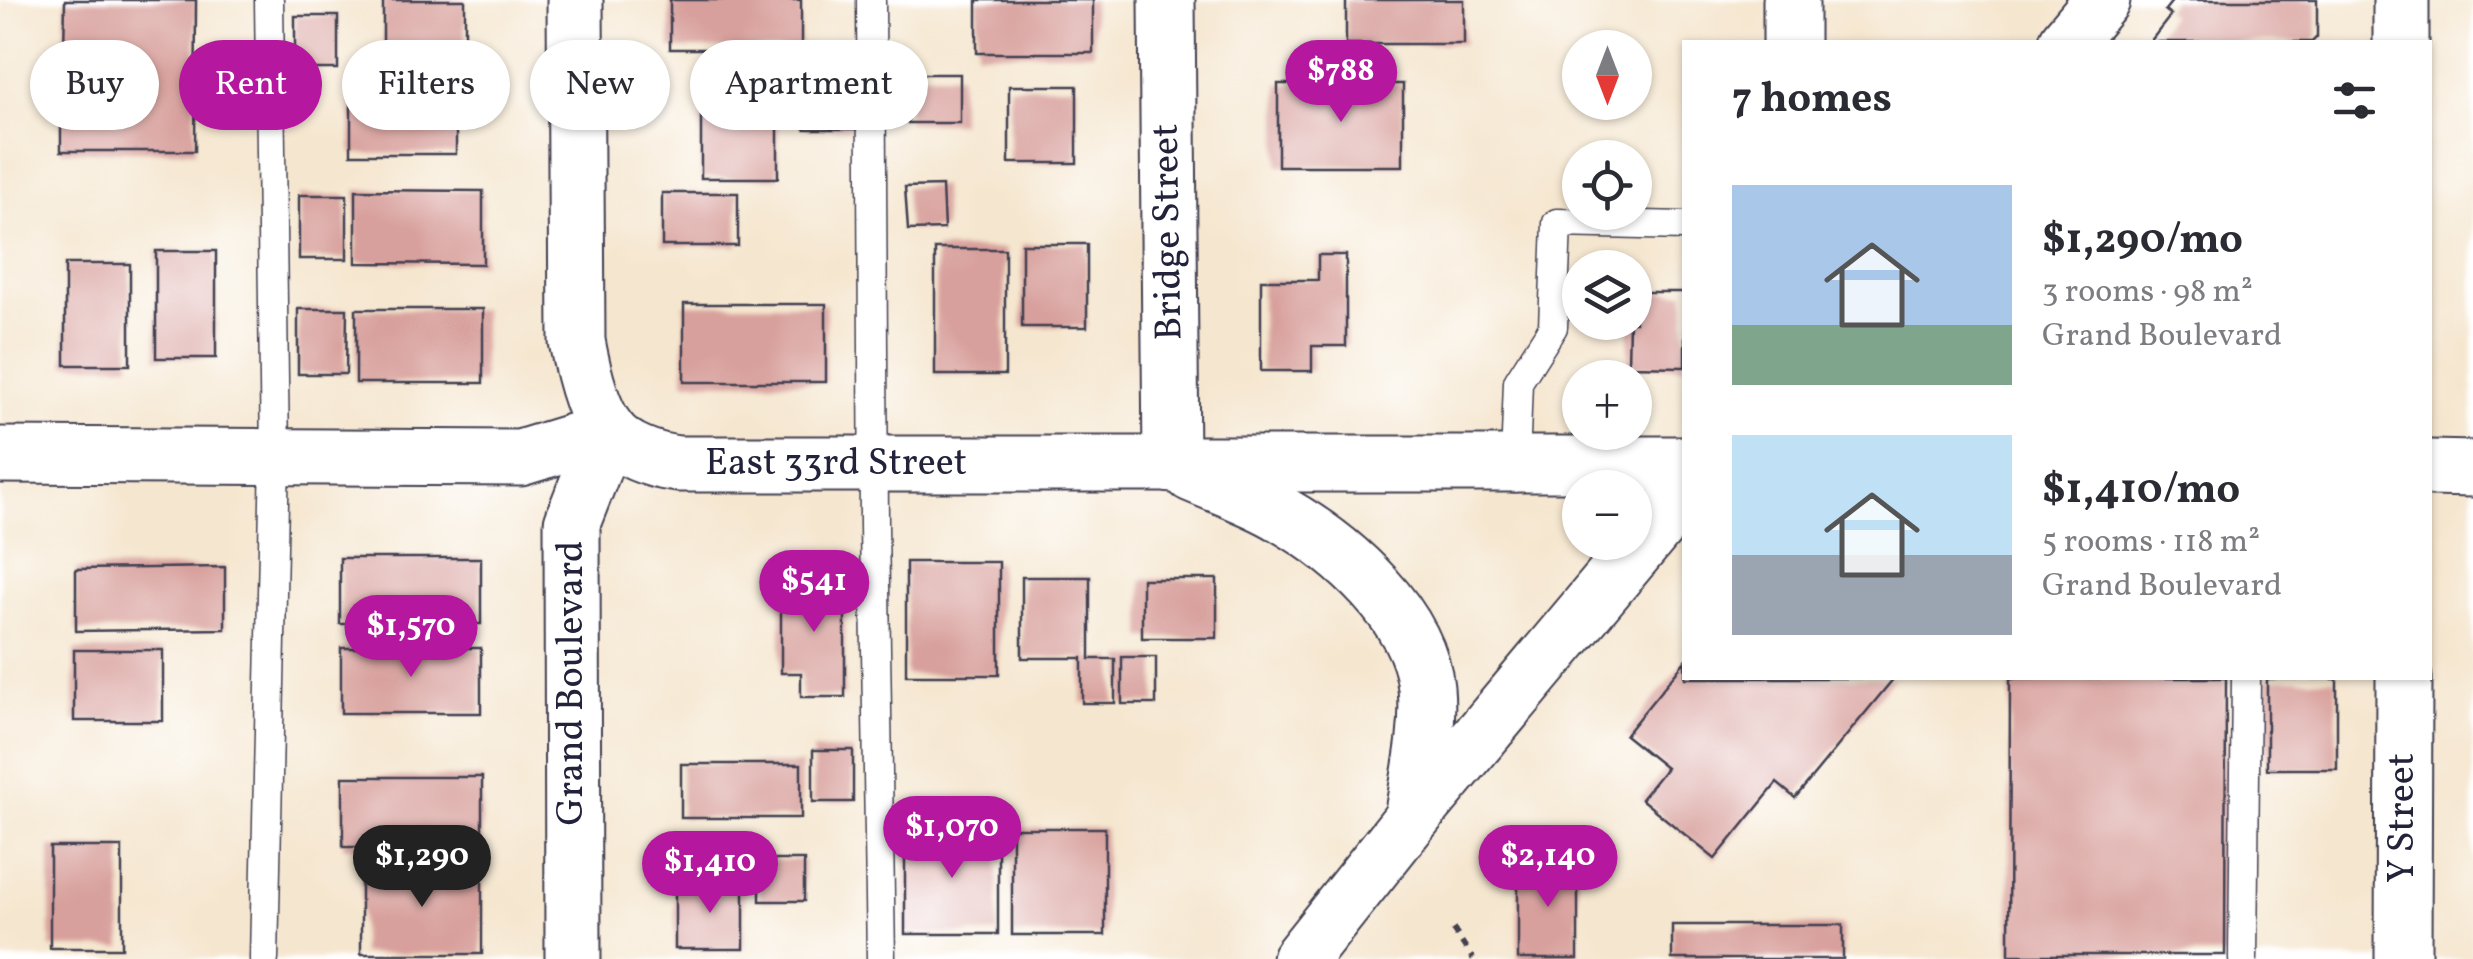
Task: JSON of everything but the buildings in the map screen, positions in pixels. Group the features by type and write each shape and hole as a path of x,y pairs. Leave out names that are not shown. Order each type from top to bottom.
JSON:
{"main road":[{"path":"0,455 520,458 608,432 586,381 576,322 575,0"},
{"name":"Bridge Street","path":"1166,0 1171,465"},
{"path":"1791,0 1791,40"},
{"path":"2070,40 2102,0"},
{"path":"2401,0 2401,40"},
{"name":"East 33rd Street","path":"608,432 647,457 678,464 1682,464"},
{"name":"Grand Boulevard","path":"573,959 572,523 608,432"},
{"path":"1171,465 1280,512 1317,536 1365,579 1404,626 1420,660 1426,688 1425,739 1412,818"},
{"path":"2432,468 2473,469"},
{"path":"1300,959 1412,818 1682,496"},
{"name":"Y Street","path":"2402,959 2404,680"}],"lane":[{"path":"264,959 276,456 268,0"},
{"path":"872,0 881,959"},
{"path":"1515,464 1518,382 1553,327 1557,223 1682,226"},
{"path":"2243,959 2246,680"}],"path":[{"path":"1453,929 1473,959"}]}
